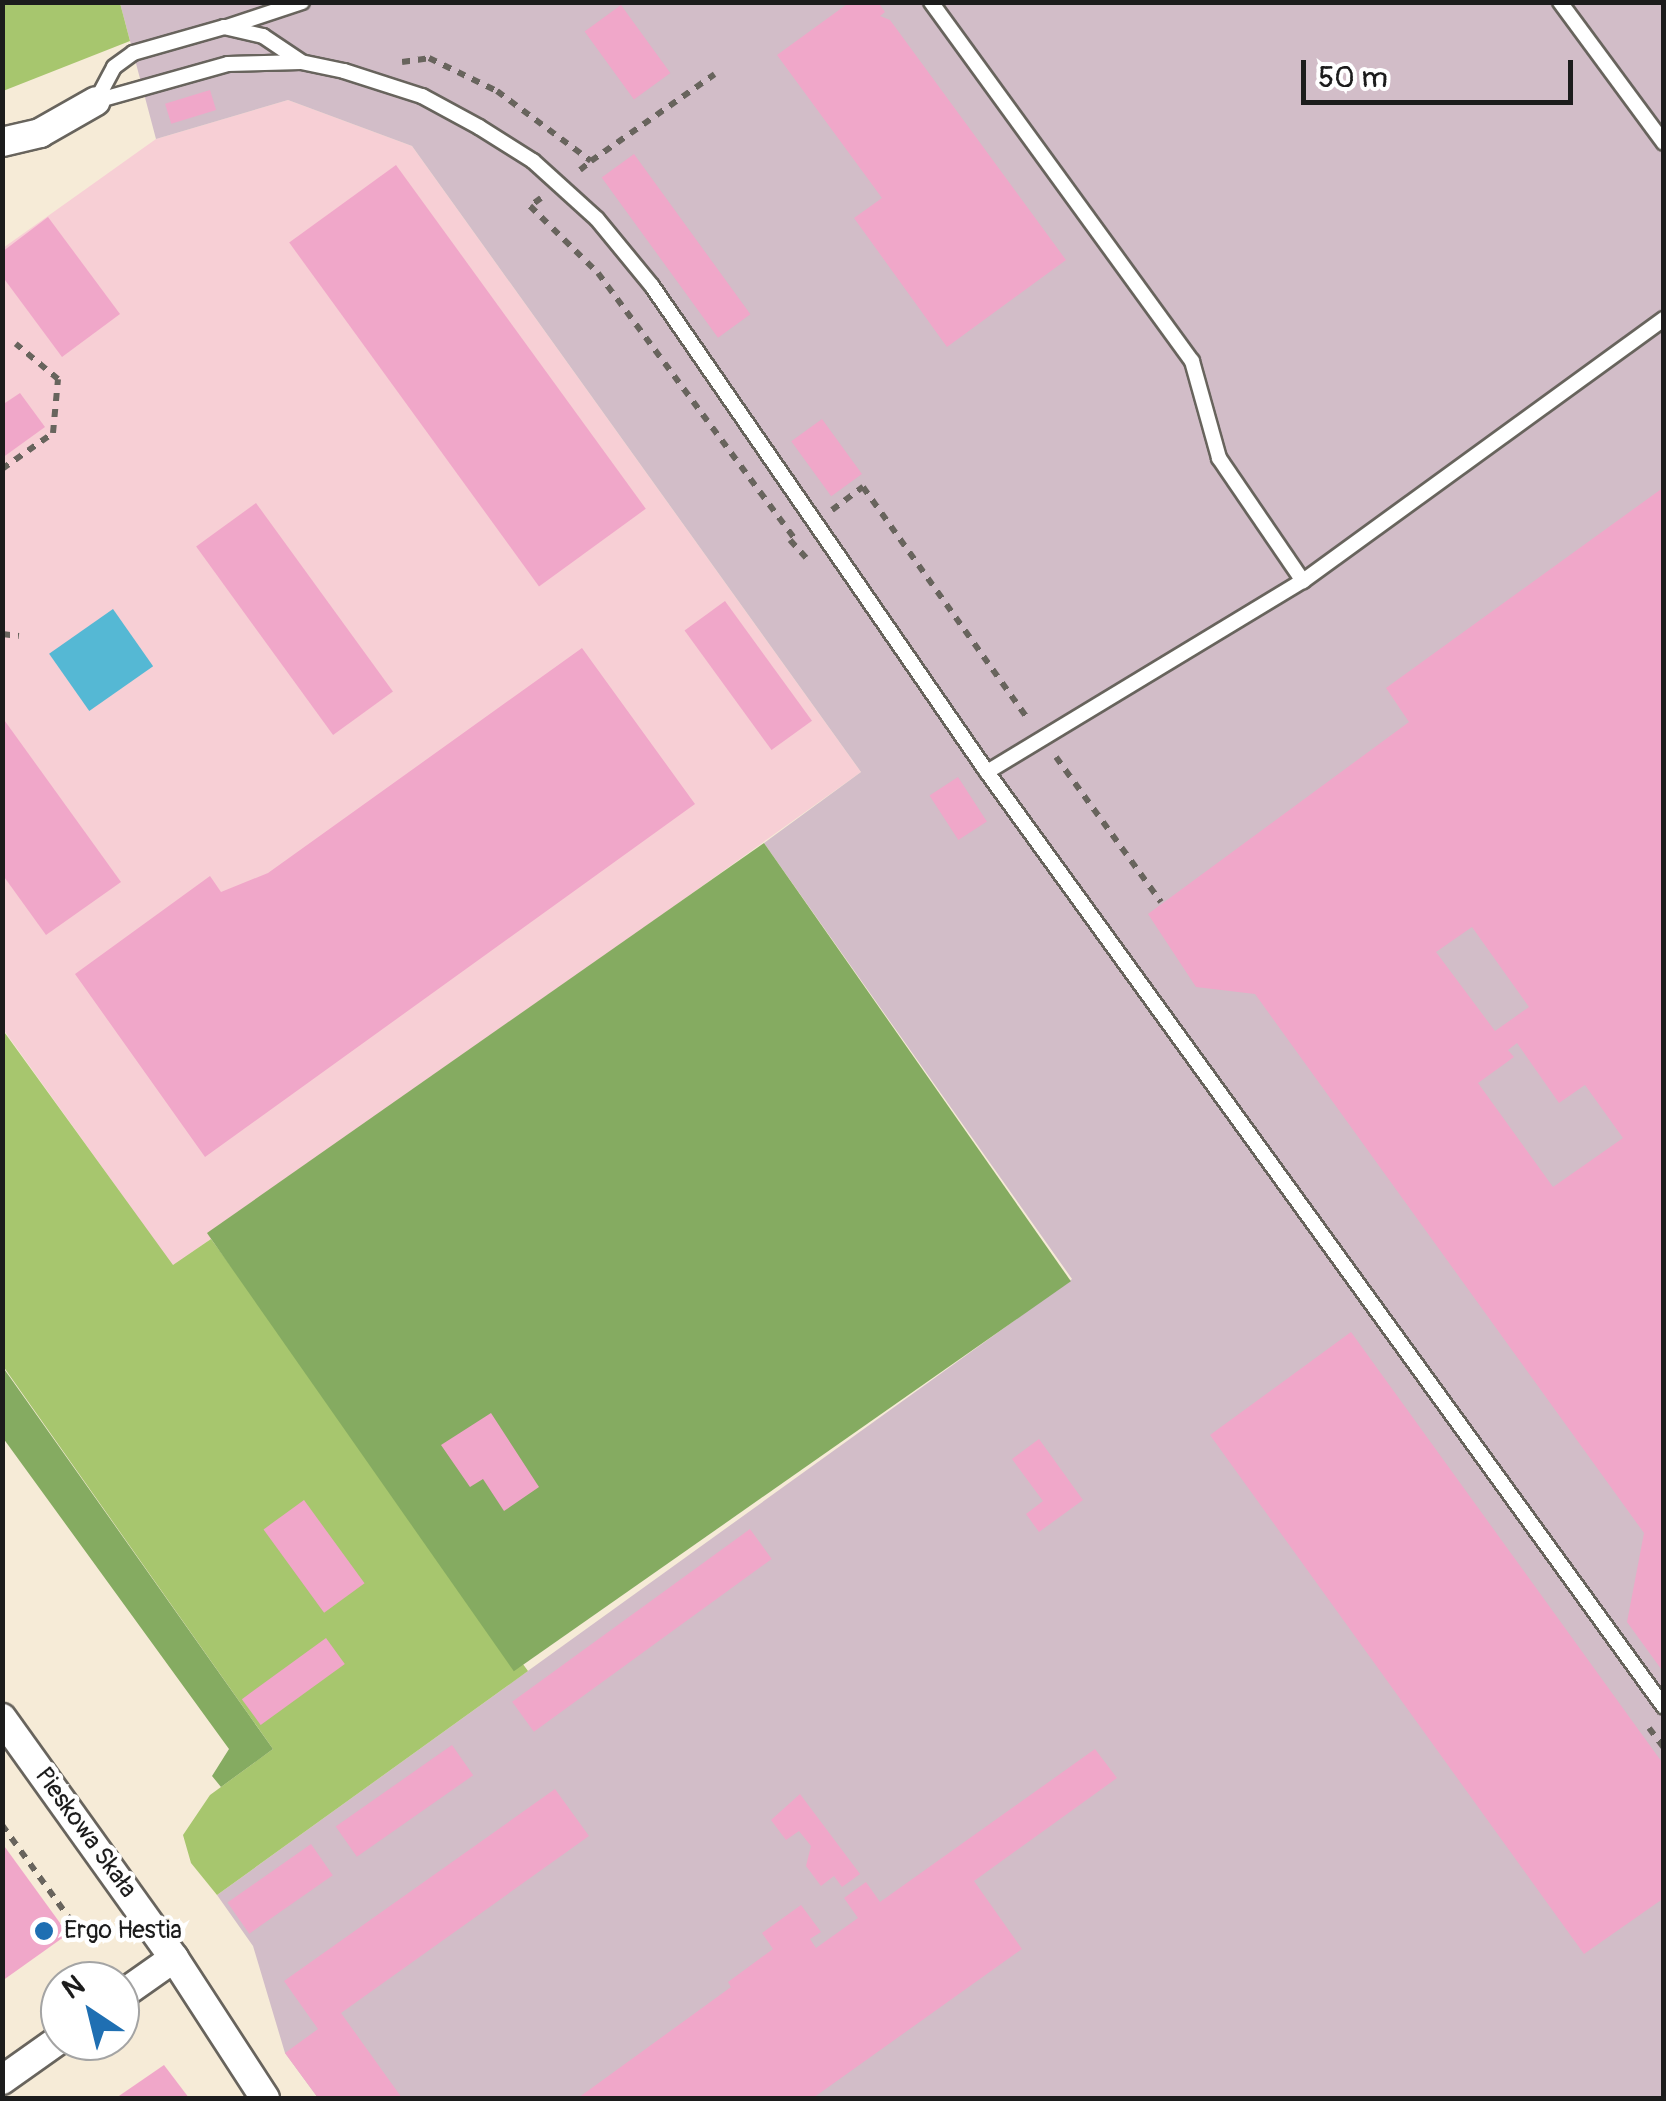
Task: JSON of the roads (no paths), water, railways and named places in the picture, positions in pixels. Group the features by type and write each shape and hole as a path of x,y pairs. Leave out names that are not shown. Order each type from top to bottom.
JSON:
{"street":[{"path":"2,142 40,132 96,101"},
{"name":"Pieskowa Skała","path":"2,1718 174,1958 264,2098"},
{"path":"140,1982 174,1958"},
{"path":"2,2080 40,2053"}],"lane":[{"path":"96,101 114,67 133,53 302,2"},
{"path":"931,2 1192,361 1219,458 1304,582"},
{"path":"1560,2 1664,143"},
{"path":"224,27 263,36 300,62"},
{"path":"96,101 228,64 300,62 422,96 533,161 598,220 663,301 987,772 1664,1707"},
{"path":"987,772 1304,582 1664,319"}],"water":[{"path":"113,609 153,666 89,711 49,654"}],"place":[{"name":"Ergo Hestia","path":"44,1931"}]}
